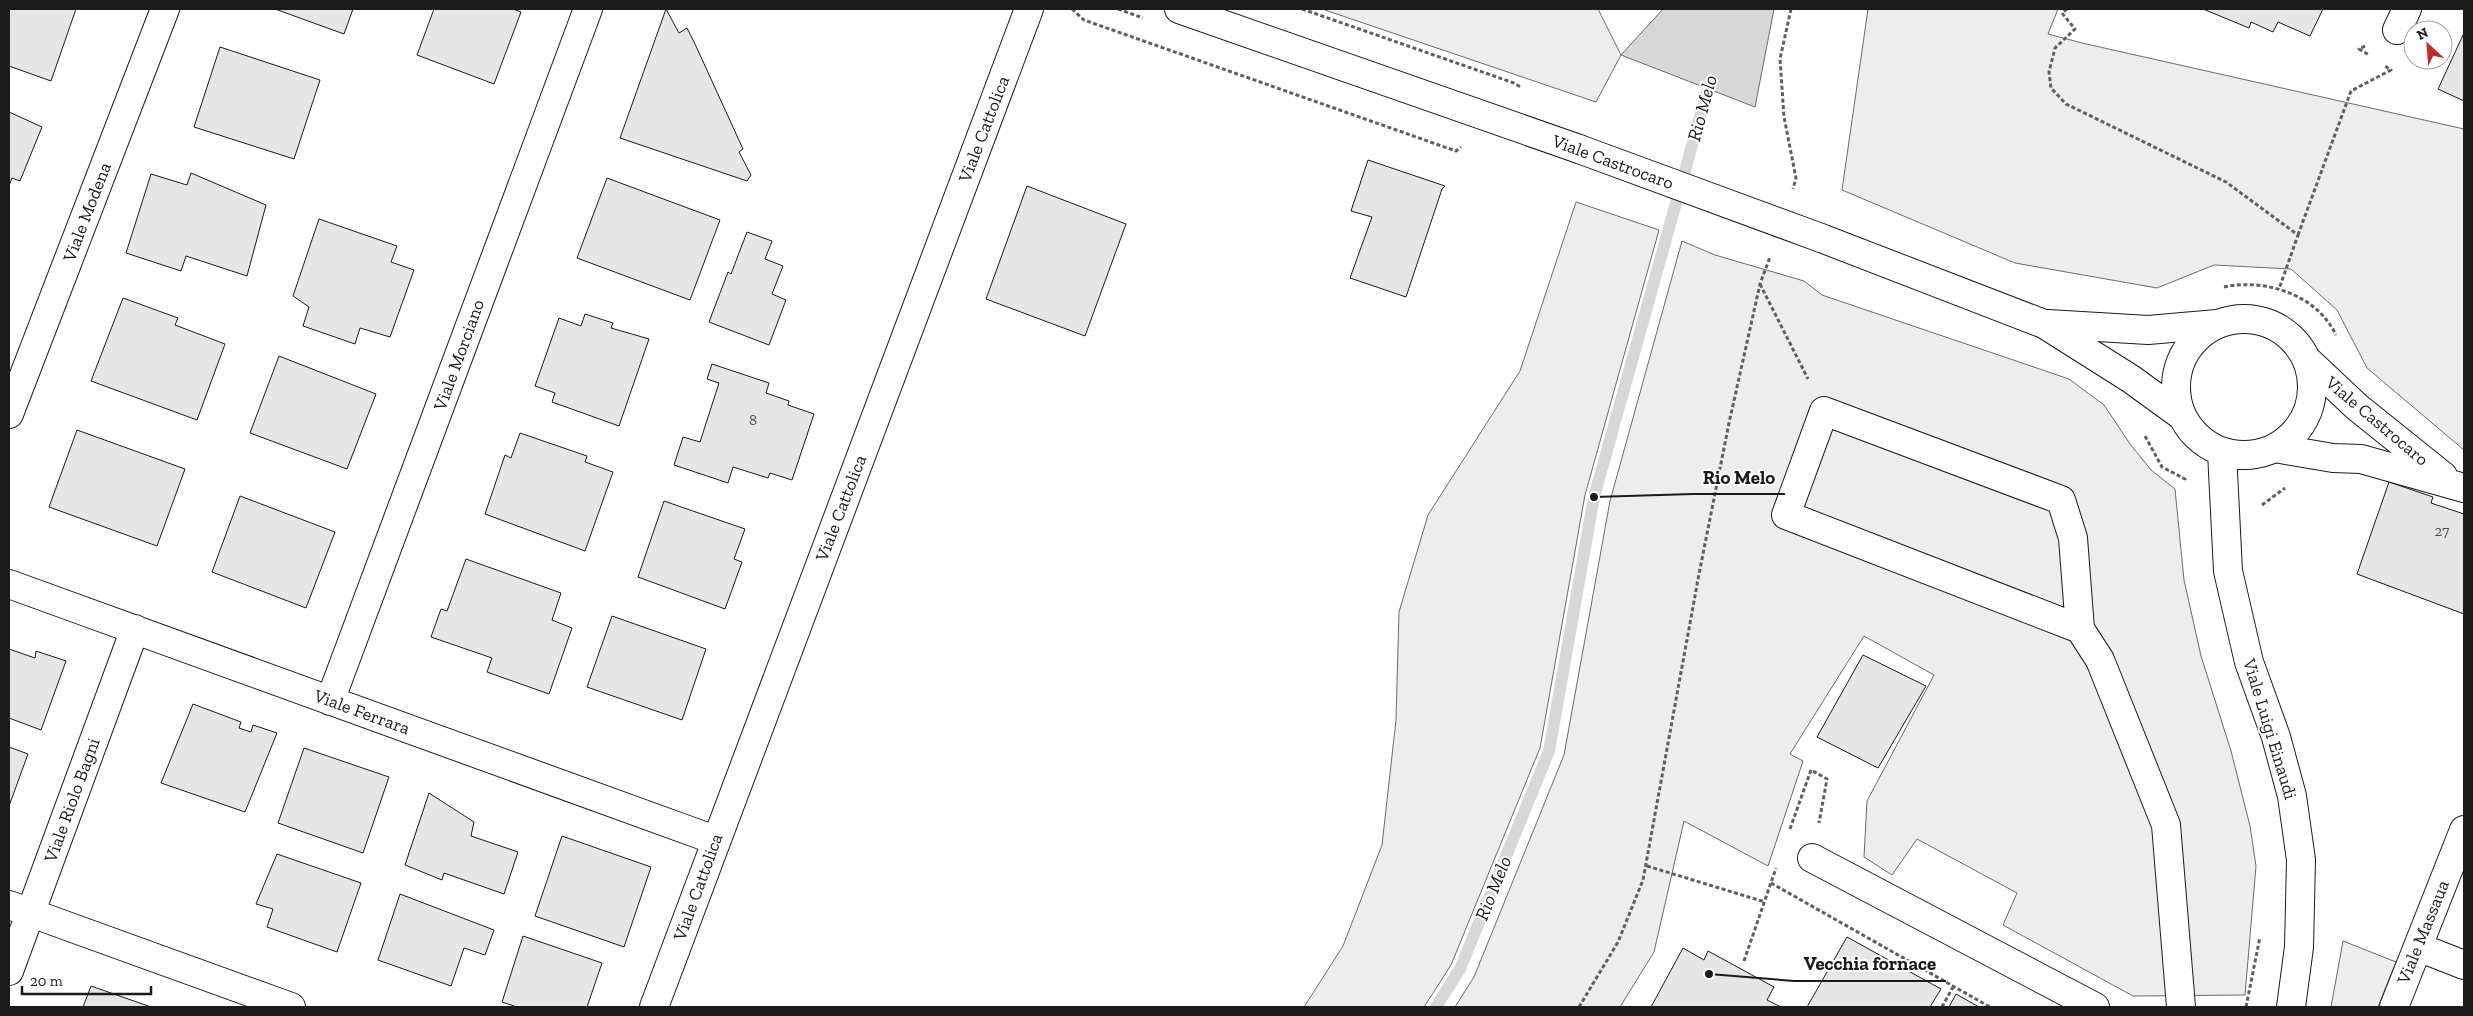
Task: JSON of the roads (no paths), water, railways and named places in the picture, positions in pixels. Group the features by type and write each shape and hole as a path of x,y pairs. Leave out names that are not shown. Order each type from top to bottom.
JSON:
{"street":[{"name":"Viale Modena","path":"9,414 165,9"},
{"name":"Viale Morciano","path":"330,701 588,9"},
{"name":"Viale Cattolica","path":"654,1007 715,840 1029,9"},
{"name":"Viale Castrocaro","path":"1179,9 1579,150 1821,238 2044,324 2131,379 2182,416"},
{"name":"Viale Castrocaro","path":"2044,324 2148,330 2218,324 2238,319 2259,320 2278,328 2294,341 2306,359 2357,407 2457,485"},
{"name":"Viale Castrocaro","path":"2218,324 2199,335 2185,352 2177,373 2176,396 2182,416 2192,431 2206,444 2222,452 2257,454 2274,448 2291,436 2300,425 2311,400 2312,379 2306,359"},
{"path":"2080,629 1786,515 1824,411 2061,500 2073,538 2080,629 2100,660 2166,825 2181,1007"},
{"name":"Viale Castrocaro","path":"2274,448 2333,458 2361,458 2457,485"},
{"name":"Viale Luigi Einaudi","path":"2222,452 2228,571 2249,662 2276,737 2292,796 2301,860 2299,947 2291,1007"},
{"name":"Viale Ferrara","path":"9,584 715,840"},
{"name":"Viale Riolo Bagni","path":"9,971 19,909 135,630"},
{"name":"Viale Massaua","path":"2394,1007 2464,830"},
{"path":"1812,858 2095,1007"},
{"path":"19,909 291,1007"},
{"path":"2418,947 2464,965"}],"waterway":[{"name":"Rio Melo","path":"1436,1007 1460,969 1549,751 1594,497 1712,74"}],"place":[{"name":"Rio Melo","path":"1594,497"},
{"name":"Vecchia fornace","path":"1709,974"}]}
